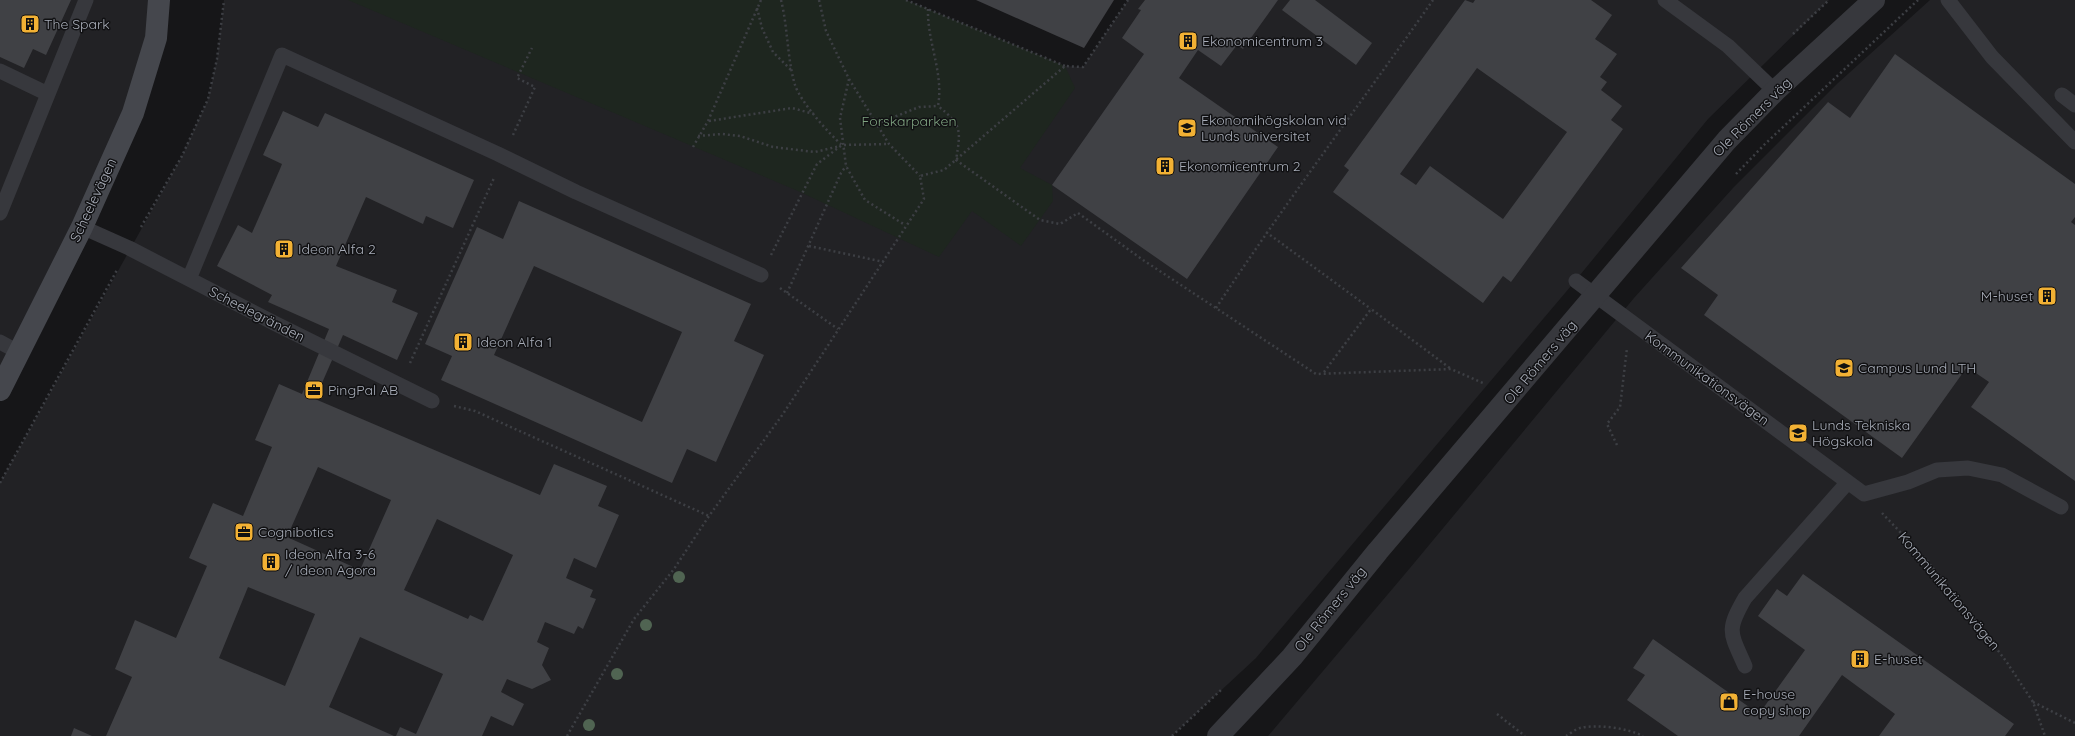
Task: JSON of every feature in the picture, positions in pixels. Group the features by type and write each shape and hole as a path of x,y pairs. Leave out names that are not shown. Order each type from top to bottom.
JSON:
{"street":[{"name":"Scheelevägen","path":"0,390 82,228 133,113 156,38 160,0"},
{"name":"Ole Römers väg","path":"1218,736 1292,657 1378,551 1727,140 1775,91 1874,0"}],"lane":[{"path":"0,213 86,0"},
{"path":"1665,0 1728,46 1775,91"},
{"path":"1948,0 1992,57 2075,142"},
{"path":"189,279 282,56 504,156 576,192 761,275"},
{"path":"0,71 48,94"},
{"path":"2062,95 2075,105"},
{"name":"Scheelegränden","path":"82,228 129,248 432,401"},
{"name":"Kommunikationsvägen","path":"1576,281 1864,494"},
{"path":"0,342 20,353"},
{"path":"1864,494 1908,482 1937,470 1968,468 2002,475 2060,507"},
{"path":"1745,666 1732,636 1733,619 1745,598 1848,482"}],"path":[{"path":"693,147 708,121 761,0"},
{"path":"781,0 791,71 798,91 830,134 842,145"},
{"path":"567,736 634,619 674,569 709,516 783,414 838,329 884,262 905,225 924,199 920,176 888,144 849,79 826,31 819,0"},
{"path":"906,0 1065,66 1083,67 1128,0"},
{"path":"1216,308 1266,232 1367,95 1433,0"},
{"path":"1734,177 1782,128 1918,0"},
{"path":"757,8 762,28 773,52 791,71"},
{"path":"928,9 927,23 939,77 940,92 938,106"},
{"path":"399,385 535,87 517,78 532,48"},
{"path":"920,176 944,170 1065,66"},
{"path":"849,79 840,118 842,145 846,166 865,200 905,225"},
{"path":"877,124 919,107 938,106 954,119 960,136 956,160"},
{"path":"708,121 792,108 815,114"},
{"path":"698,136 722,134 740,136 773,147 815,152 842,145 888,144"},
{"path":"838,329 761,275 817,164 842,145"},
{"path":"956,160 1040,220 1060,224 1078,213 1143,260 1316,374 1451,369"},
{"path":"787,293 841,173 846,166"},
{"path":"1266,232 1451,369 1487,385"},
{"path":"809,246 884,262"},
{"path":"1324,373 1371,309"},
{"path":"1617,445 1607,424 1620,407 1630,322"},
{"path":"432,401 475,411 709,516"},
{"name":"Kommunikationsvägen","path":"1864,494 1923,556 1964,606 2033,702 2045,736"},
{"path":"2033,702 2075,724"},
{"path":"1497,714 1525,736"},
{"path":"1566,736 1579,728 1598,728 1630,730 1643,736"}],"shaded area":[{"path":"0,0 159,0 156,38 0,390"},
{"path":"224,0 906,0 1065,66 1083,67 1128,0 1829,0 1708,119 1571,286 1256,658 1172,736 0,736 0,483 182,156 208,99 217,59"},
{"name":"Lunds Tekniska Högskola","path":"1930,0 2075,0 2075,736 1268,736 1410,568 1634,298 1733,188 1838,83"}],"green space":[{"name":"Forskarparken","path":"348,0 906,0 1065,66 1075,88 1020,168 1052,185 1053,201 1021,246 972,211 939,257 798,191"}],"building":[{"name":"The Spark","path":"0,0 71,0 46,55 33,49 24,68 0,57"},
{"path":"976,0 1114,0 1084,48"},
{"name":"Ekonomicentrum 2","path":"1145,0 1278,0 1243,49 1237,45 1221,66 1198,50 1179,78 1278,147 1187,279 1052,185 1144,54 1122,38 1141,10 1138,9"},
{"path":"1290,0 1315,0 1372,43 1356,65 1282,10"},
{"path":"1465,0 1473,3 1475,0 1591,0 1612,15 1595,39 1617,54 1600,77 1607,82 1601,90 1622,106 1611,120 1623,129 1511,282 1503,276 1483,303 1333,192 1349,170 1344,166","holes":["1477,68 1567,132 1503,219 1430,166 1416,185 1400,174"]},
{"path":"1895,54 2075,184 2075,217 2071,222 2075,225 2075,481 1971,407 1989,382 1967,367 1902,458 1704,315 1718,295 1681,268 1828,102 1850,118"},
{"name":"Ideon Alfa 3-6 / Ideon Agora","path":"283,111 318,127 325,113 474,180 453,228 426,216 423,224 366,197 336,266 397,290 392,302 418,313 397,360 343,335 315,399 540,495 554,464 607,486 598,506 619,515 596,568 574,558 566,578 593,590 590,597 596,599 583,629 578,626 574,634 545,622 537,642 549,648 542,665 551,680 532,689 507,679 501,692 524,704 513,726 491,716 482,736 396,736 400,727 416,734 443,674 360,637 329,707 394,736 106,736 132,677 115,669 135,620 176,638 207,566 189,558 213,503 243,516 272,447 255,440 279,384 302,394 329,329 268,302 272,295 217,266 238,225 252,233 280,169 282,164 263,155","holes":["318,467 391,500 360,570 287,537","437,519 513,555 483,621 470,615 468,619 404,590","248,587 315,614 285,686 219,658"]},
{"name":"Ideon Alfa 1","path":"519,201 751,304 734,341 764,355 716,462 687,449 672,483 441,380 452,356 425,344 477,227 503,239","holes":["534,266 682,332 642,422 494,355"]},
{"name":"E-huset","path":"1803,574 2014,724 2005,736 1879,736 1895,714 1842,675 1799,736 1678,736 1627,700 1645,675 1633,668 1653,639 1759,714 1805,650 1758,616 1777,589 1787,596"},
{"path":"74,728 92,736 71,736"}],"place":[{"name":"The Spark","path":"30,24"},
{"name":"Ekonomicentrum 3","path":"1188,41"},
{"name":"Ekonomihögskolan vid Lunds universitet","path":"1187,128"},
{"name":"Ekonomicentrum 2","path":"1165,166"},
{"name":"Ideon Alfa 2","path":"284,249"},
{"name":"M-huset","path":"2047,296"},
{"name":"Ideon Alfa 1","path":"463,342"},
{"name":"Campus Lund LTH","path":"1844,368"},
{"name":"PingPal AB","path":"314,390"},
{"name":"Lunds Tekniska Högskola","path":"1798,433"},
{"name":"Cognibotics","path":"244,532"},
{"name":"Ideon Alfa 3-6 / Ideon Agora","path":"271,562"},
{"name":"E-huset","path":"1860,659"},
{"name":"E-house copy shop","path":"1729,702"}]}
